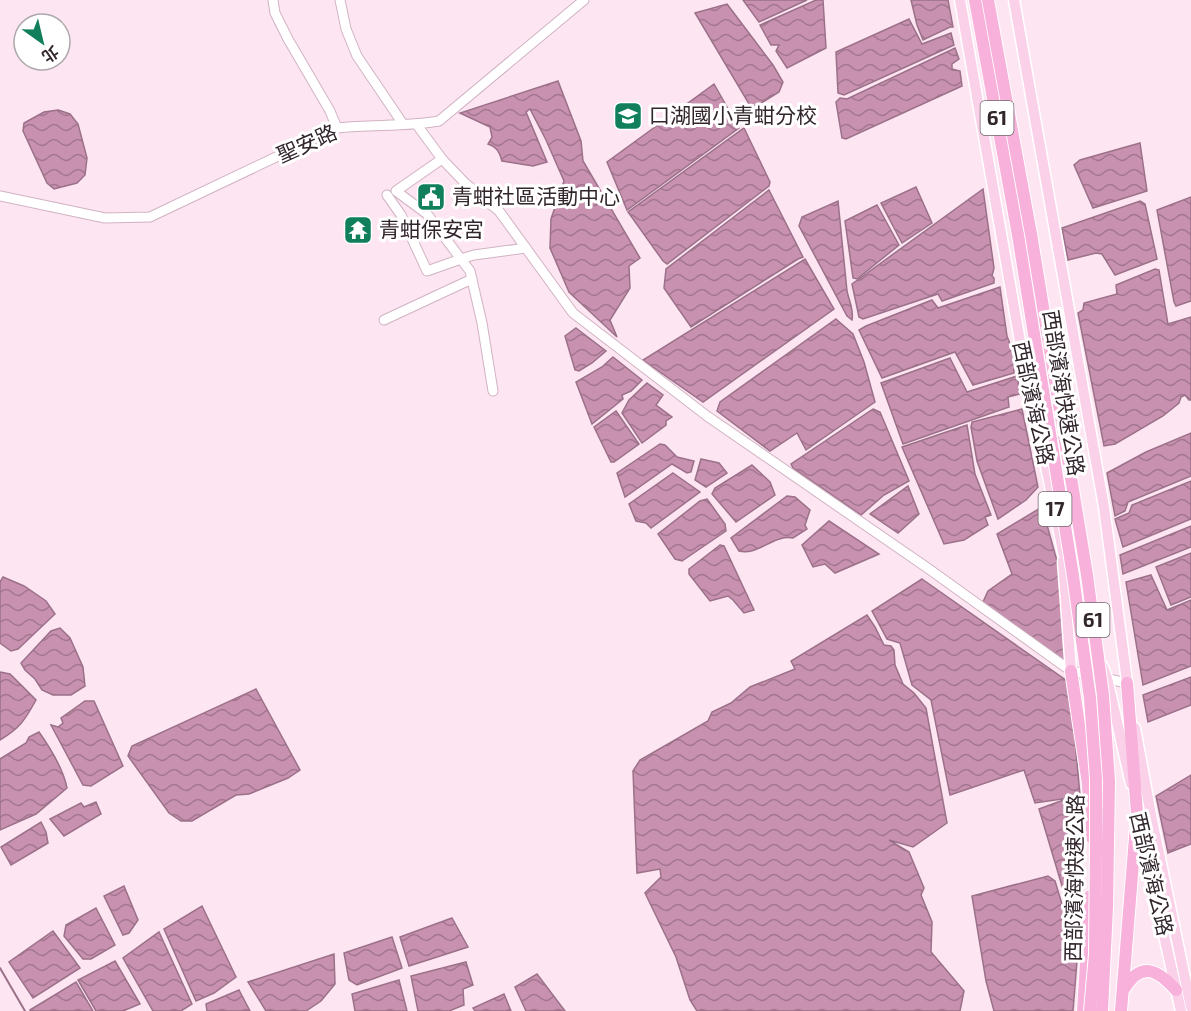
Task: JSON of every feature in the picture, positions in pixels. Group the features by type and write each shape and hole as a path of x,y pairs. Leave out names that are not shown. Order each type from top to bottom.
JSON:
{"highway":[{"name":"西部濱海快速公路","path":"975,0 1018,236 1073,576 1090,698 1096,779 1095,954 1090,1011"},
{"name":"西部濱海快速公路","path":"988,0 1031,234 1087,575 1103,695 1109,781 1107,907 1102,1011"},
{"path":"1071,672 1088,784 1092,864 1083,1011"},
{"path":"1121,1011 1137,813 1127,683"},
{"path":"1123,990 1130,978 1142,971 1154,972 1165,977 1176,990"}],"main road":[{"name":"西部濱海公路","path":"960,0 1024,364 1063,552 1107,678 1181,1011"},
{"name":"西部濱海公路","path":"1014,0 1104,507 1127,683 1151,814 1191,1007"},
{"path":"1063,552 1071,672"}],"street":[{"path":"273,0 279,22 330,111 337,128"},
{"path":"340,0 346,29 357,57 403,124"},
{"name":"聖安路","path":"0,196 105,218 150,217 337,128 366,125 417,125 439,121 584,0"},
{"path":"417,125 442,159 465,183 500,211 573,313 707,416 929,569 1071,672 1127,683"},
{"path":"442,159 396,191 427,214 470,272 482,323 493,391"},
{"path":"387,195 401,215 427,271 461,258 526,248"},
{"path":"384,320 472,279"}],"water":[{"path":"743,0 807,0 759,22"},
{"path":"816,0 823,0 826,48 787,68 776,51 779,45 771,45 760,25"},
{"path":"911,0 948,0 953,27 923,40"},
{"path":"727,4 783,82 779,92 752,109 695,13"},
{"path":"909,19 922,44 951,33 954,45 844,95 838,93 836,52"},
{"path":"955,48 959,59 952,64 952,69 960,71 962,86 846,139 842,138 836,102 840,98 847,99"},
{"path":"558,81 581,141 583,161 640,258 629,266 630,288 610,320 617,337 569,292 550,248 551,219 564,181 530,109 526,112 547,162 533,166 502,161 498,151 488,144 492,137 490,127 460,113"},
{"path":"714,84 739,128 627,210 607,162"},
{"path":"58,110 70,114 78,124 87,158 85,175 77,183 54,189 47,183 23,131 24,123 44,112"},
{"path":"744,128 770,182 769,186 667,264 628,212"},
{"path":"1140,143 1147,191 1093,208 1074,165 1080,160"},
{"path":"916,187 932,223 902,243 881,203"},
{"path":"983,189 994,283 942,301 938,294 863,319 859,317 852,284"},
{"path":"769,190 803,257 691,327 664,288 666,269"},
{"path":"1191,197 1191,301 1176,306 1157,210"},
{"path":"838,201 852,320 847,316 799,226 802,217"},
{"path":"1140,201 1145,204 1157,259 1115,275 1102,254 1096,253 1068,260 1062,228"},
{"path":"877,205 899,245 857,279 853,278 845,221"},
{"path":"805,259 834,309 703,402 643,360"},
{"path":"1155,269 1159,270 1168,324 1191,317 1191,400 1185,395 1181,397 1179,403 1163,416 1115,444 1104,446 1078,313 1083,310 1084,303 1117,294 1116,285"},
{"path":"1000,287 1007,336 1013,352 1014,373 973,385 955,352 882,378 859,330 932,300 938,308"},
{"path":"836,319 853,334 864,362 875,402 806,450 797,433 770,451 717,411 720,402"},
{"path":"576,328 606,351 579,371 575,370 565,336"},
{"path":"613,357 642,380 631,391 622,395 623,399 592,424 576,382 602,367"},
{"path":"950,358 967,392 1017,376 1020,394 1008,397 1009,407 903,444 881,383"},
{"path":"647,383 663,395 656,405 672,417 666,421 666,425 642,443 622,413 629,400"},
{"path":"873,409 880,412 909,481 884,495 861,515 793,468 791,464"},
{"path":"1022,409 1038,487 1026,500 998,519 977,461 972,422"},
{"path":"616,411 639,444 611,462 594,427"},
{"path":"967,425 975,474 991,515 985,517 988,525 964,540 944,544 902,447"},
{"path":"1191,433 1191,476 1128,502 1125,511 1115,516 1107,473 1146,452"},
{"path":"660,444 665,445 677,457 694,461 691,472 687,473 672,464 625,497 617,473"},
{"path":"701,459 719,463 727,473 706,487 695,480"},
{"path":"752,465 770,482 775,495 736,522 712,494 715,488"},
{"path":"673,473 700,492 651,528 646,523 636,521 629,504"},
{"path":"1191,481 1191,519 1123,547 1115,519 1129,513 1132,505"},
{"path":"908,486 919,514 898,533 870,514"},
{"path":"787,496 795,497 810,510 805,525 807,529 793,538 779,539 753,551 739,551 731,538"},
{"path":"707,499 725,524 726,531 682,561 675,559 658,534 700,501"},
{"path":"1042,507 1057,561 1065,612 1069,664 983,602 988,591 1012,574 997,534"},
{"path":"829,521 879,554 835,573 825,564 813,567 802,545"},
{"path":"1191,526 1191,547 1123,574 1120,555"},
{"path":"720,545 724,546 754,610 744,613 728,596 710,601 689,574 689,569"},
{"path":"1191,553 1191,597 1171,605 1156,567"},
{"path":"1151,575 1167,610 1191,600 1191,666 1143,685 1126,582"},
{"path":"3,577 24,586 46,601 55,614 18,649 11,651 0,643 0,582"},
{"path":"922,579 1070,683 1080,796 1075,797 1081,802 1080,890 1065,896 1039,809 1069,798 1035,803 1024,770 950,795 931,700 912,685 900,643 887,639 872,611"},
{"path":"867,615 884,645 891,646 894,650 895,665 903,684 926,708 947,823 913,847 889,840 909,852 924,888 921,895 932,922 931,952 964,991 960,1011 697,1011 690,1000 676,957 645,893 661,877 660,869 637,873 633,771 640,760 708,721 712,712 731,703 750,687 795,669 791,661"},
{"path":"60,628 70,638 83,667 85,686 71,695 53,695 42,690 21,663 51,631"},
{"path":"0,672 10,674 36,700 29,713 13,732 0,740"},
{"path":"1191,677 1191,705 1148,722 1143,695"},
{"path":"256,689 300,770 288,778 249,794 236,795 192,821 181,821 169,813 128,756 132,746"},
{"path":"85,701 94,701 123,766 91,786 83,785 51,725 58,727 63,723 61,718"},
{"path":"39,732 63,773 67,788 36,814 0,830 0,759"},
{"path":"1191,775 1191,844 1168,853 1156,796"},
{"path":"96,802 101,814 64,836 50,819 81,803 84,807"},
{"path":"41,822 48,843 11,865 1,847"},
{"path":"1048,876 1055,881 1073,941 1078,948 1073,1011 994,1011 986,981 972,896"},
{"path":"124,886 138,920 129,933 123,935 104,896"},
{"path":"202,906 236,977 214,993 196,1001 164,929"},
{"path":"96,908 115,945 91,959 83,959 64,936 66,925"},
{"path":"452,918 468,947 409,966 400,937"},
{"path":"53,931 80,968 33,998 9,962"},
{"path":"159,932 192,1004 181,1011 153,1011 123,958"},
{"path":"392,937 402,968 357,985 349,980 344,953"},
{"path":"334,954 335,984 321,1001 306,1011 266,1011 248,982"},
{"path":"115,961 140,1004 123,1011 96,1011 78,980"},
{"path":"466,962 473,985 463,989 464,1005 449,1011 418,1011 411,976"},
{"path":"537,974 565,1011 526,1011 515,987"},
{"path":"399,980 407,1011 355,1011 352,994"},
{"path":"76,982 93,1011 30,1010"},
{"path":"239,990 250,1011 207,1011 206,1004"},
{"path":"504,994 511,1011 475,1011 473,1008"}],"waterway":[{"path":"0,968 25,1011"}],"place":[{"name":"口湖國小青蚶分校","path":"628,116"},
{"name":"青蚶社區活動中心","path":"431,197"},
{"name":"青蚶保安宮","path":"358,230"}]}
